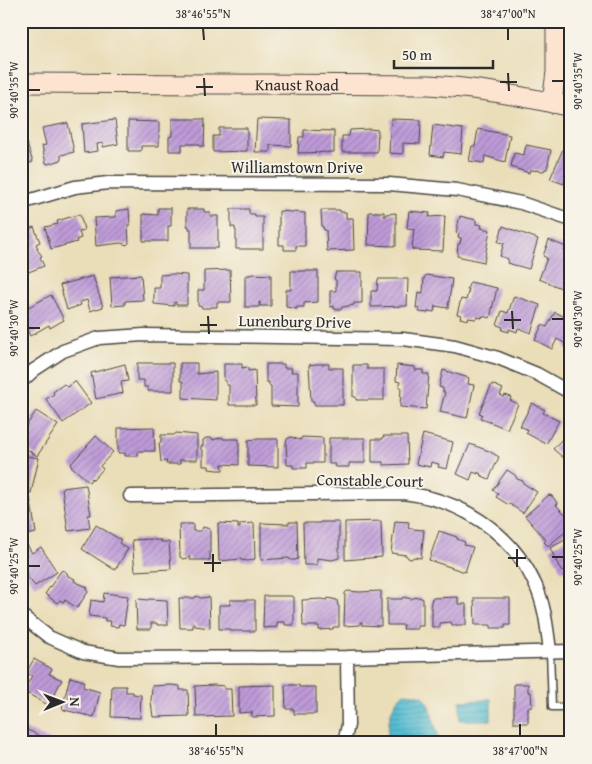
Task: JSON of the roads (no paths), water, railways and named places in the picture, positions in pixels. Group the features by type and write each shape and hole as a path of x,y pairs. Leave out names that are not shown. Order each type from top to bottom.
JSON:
{"main road":[{"path":"552,103 556,72 556,21"},
{"name":"Knaust Road","path":"21,83 429,85 492,92 571,107"}],"street":[{"name":"Williamstown Drive","path":"21,203 75,186 108,183 389,184 490,195 548,211 571,220"},
{"name":"Lunenburg Drive","path":"21,382 34,370 63,351 98,338 144,336 403,339 455,346 498,358 537,374 571,393"},
{"name":"Constable Court","path":"130,496 403,494 433,498 461,508 492,528 505,540 526,566 546,618 550,651"},
{"path":"21,615 49,637 83,652 119,658 346,657 571,651"},
{"path":"344,743 348,725 346,657"}],"lane":[{"path":"550,651 552,707 571,707"}],"water":[{"path":"404,693 423,696 429,706 439,739 443,743 387,743 392,710"},
{"path":"491,699 491,720 460,720 460,701"}]}
